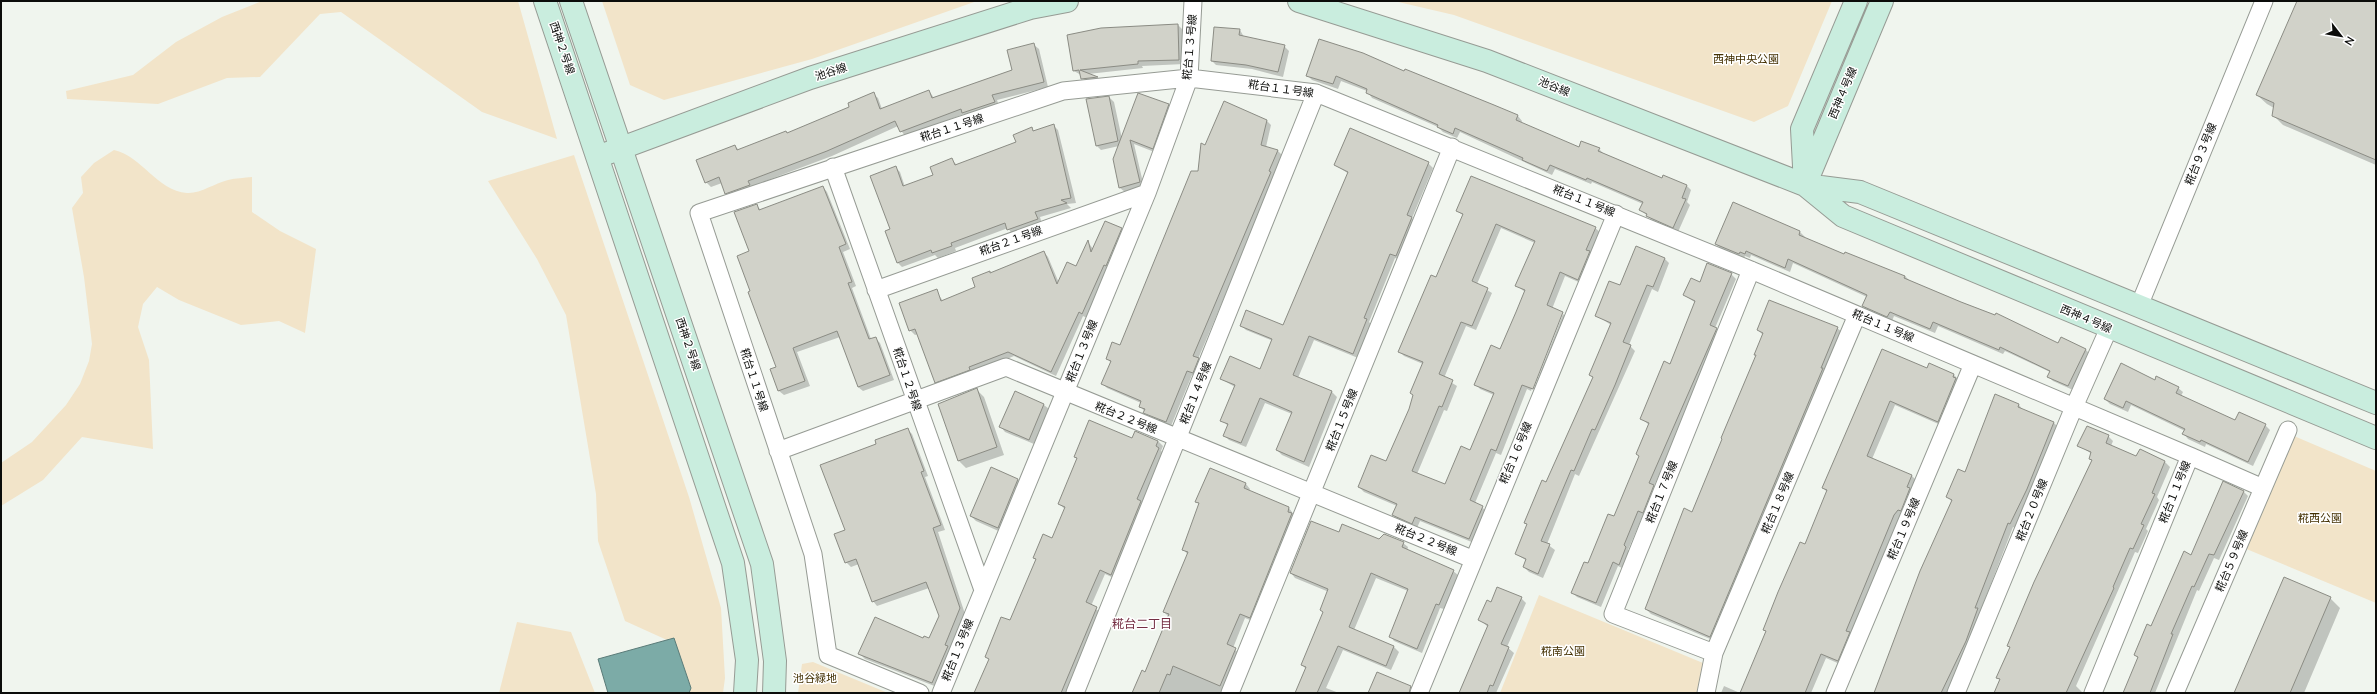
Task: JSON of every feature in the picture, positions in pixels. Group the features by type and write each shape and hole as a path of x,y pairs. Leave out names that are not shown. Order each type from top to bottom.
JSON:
{"street":[{"name":"西神２号線","path":"545,1 599,156 733,563 747,660 745,693"},
{"name":"西神２号線","path":"571,1 762,564 775,661 774,693"},
{"name":"池谷線","path":"599,156 810,78 1030,8 1067,1"},
{"name":"糀台１３号線","path":"941,693 1147,193 1189,78 1194,1"},
{"name":"池谷線","path":"1299,1 1487,60 1805,185"},
{"path":"1856,1 1802,129 1805,185 1860,192 2376,404"},
{"name":"西神４号線","path":"1882,1 1805,185 1843,216 2376,438"},
{"name":"糀台９３号線","path":"2139,306 2264,1"},
{"name":"糀台１１号線","path":"920,693 828,655 813,554 699,213 1062,91 1189,78 1316,93 1452,147 1751,270 2190,456 2093,693"},
{"name":"糀台１４号線","path":"1075,693 1316,93"},
{"name":"糀台１５号線","path":"1230,693 1452,147"},
{"name":"糀台１２号線","path":"833,167 915,402 983,590"},
{"name":"糀台２１号線","path":"876,290 1147,193"},
{"name":"糀台１６号線","path":"1419,693 1472,559 1616,214"},
{"name":"糀台１７号線","path":"1714,653 1613,614 1751,270"},
{"name":"糀台１８号線","path":"1706,693 1714,653 1857,315"},
{"name":"糀台２０号線","path":"1956,693 2074,407 2109,328"},
{"name":"糀台１９号線","path":"1835,693 1973,364"},
{"name":"糀台２２号線","path":"778,451 915,402 1006,367 1065,393 1472,559"},
{"name":"糀台５９号線","path":"2175,693 2288,430"},
{"path":"2190,456 2263,488"}],"green space":[{"path":"262,1 518,1 557,139 482,112 341,12 320,14 260,77 227,78 158,104 67,99 66,91 133,75 176,42 222,17"},
{"path":"602,1 977,1 812,59 664,100 630,85"},
{"name":"西神中央公園","path":"1394,1 1832,1 1788,106 1754,122 1454,15"},
{"path":"114,150 124,153 158,180 176,191 192,193 223,181 252,177 252,212 280,231 316,249 305,333 279,321 241,325 179,300 157,287 143,304 138,327 149,360 153,449 82,437 43,480 1,506 1,463 32,442 66,405 80,384 89,361 92,344 84,277 72,208 83,193 81,177 94,163"},
{"path":"574,155 689,497 721,608 725,678 723,693 689,693 691,688 674,638 667,640 625,621 598,541 596,494 566,315 537,259 488,181"},
{"name":"糀西公園","path":"2294,436 2376,471 2376,603 2244,548"},
{"name":"糀南公園","path":"1539,595 1703,663 1698,693 1500,693"},
{"path":"517,622 571,632 595,693 499,693"},
{"name":"池谷緑地","path":"813,662 888,693 798,693 802,664"}],"water":[{"path":"674,638 691,688 689,693 608,693 598,659"}],"building":[{"path":"2297,1 2376,1 2376,160 2272,116 2274,103 2256,95"},
{"path":"1178,24 1179,60 1138,61 1138,64 1080,70 1098,77 1081,79 1079,70 1073,71 1067,35 1101,28"},
{"path":"1214,27 1240,29 1239,35 1285,45 1278,72 1246,65 1211,61"},
{"path":"1319,39 1363,53 1404,71 1405,69 1494,105 1518,115 1516,120 1579,147 1581,141 1600,148 1598,151 1662,178 1663,175 1687,185 1682,198 1686,199 1673,228 1646,216 1647,214 1639,210 1643,202 1587,178 1586,180 1550,165 1547,171 1522,160 1523,158 1455,128 1453,134 1437,127 1438,125 1366,93 1367,89 1336,76 1333,84 1306,76"},
{"path":"1034,43 1044,82 992,95 995,102 962,113 961,109 900,132 895,121 827,151 748,181 750,185 725,194 719,177 705,183 696,160 735,145 737,150 786,131 787,133 849,107 848,103 874,92 880,109 929,90 932,98 1012,70 1007,50"},
{"path":"1138,93 1169,104 1153,149 1130,140 1140,182 1119,188 1113,159"},
{"path":"1109,96 1118,141 1096,146 1086,99"},
{"path":"1224,101 1267,120 1261,145 1278,150 1269,171 1271,172 1193,356 1199,358 1193,373 1187,371 1166,422 1143,413 1145,409 1139,407 1141,401 1101,384 1111,361 1106,359 1112,342 1120,345 1191,171 1198,171 1201,143 1205,145"},
{"path":"1054,124 1071,198 1061,200 1067,203 1035,212 1038,219 1007,230 1005,223 951,243 952,246 932,253 931,250 897,263 885,231 890,229 870,176 896,166 903,186 933,175 930,167 952,158 955,165 1016,142 1013,135 1032,127 1033,131"},
{"path":"1350,128 1429,162 1407,215 1412,217 1396,256 1390,254 1364,318 1367,319 1353,354 1309,336 1293,375 1332,391 1304,462 1276,450 1292,412 1260,398 1241,443 1223,436 1228,424 1220,421 1235,385 1220,379 1230,356 1260,369 1272,339 1240,326 1246,310 1283,325 1348,172 1334,165"},
{"path":"1471,176 1596,227 1586,250 1590,251 1578,280 1560,272 1547,305 1563,312 1533,389 1522,385 1496,451 1491,449 1470,500 1483,506 1469,539 1415,517 1412,524 1392,515 1397,504 1358,487 1371,455 1386,461 1409,409 1413,395 1410,393 1423,362 1398,352 1431,275 1436,277 1463,214 1456,211","holes":["1496,224 1535,241 1515,286 1525,290 1516,312 1500,349 1491,345 1474,385 1494,393 1470,450 1461,446 1445,484 1412,471 1439,406 1442,407 1453,380 1439,374 1461,322 1472,326 1488,288 1472,281"]},
{"path":"823,186 846,244 839,247 852,282 848,283 869,339 876,337 890,375 858,387 837,331 793,348 805,381 778,391 770,369 776,367 748,292 750,291 737,256 749,251 734,212 757,204 759,210"},
{"path":"1733,202 1800,231 1799,235 1844,254 1845,252 1905,276 1904,278 1961,302 1995,315 1996,313 2058,343 2061,337 2086,349 2068,386 2047,377 2050,371 2000,347 1999,350 1933,322 1930,329 1890,312 1887,317 1862,306 1867,295 1788,259 1785,268 1746,251 1745,254 1740,252 1739,254 1715,244"},
{"path":"1105,221 1122,228 1106,266 1104,265 1082,314 1079,312 1051,372 1008,352 969,367 970,370 935,383 915,329 909,331 899,303 937,289 941,301 975,287 972,278 990,271 990,273 1044,251 1057,284 1067,262 1076,266 1088,240 1091,252"},
{"path":"1636,246 1665,258 1653,287 1647,285 1623,342 1631,345 1615,385 1595,430 1592,429 1574,471 1571,470 1541,541 1550,544 1538,574 1523,567 1526,559 1515,554 1527,524 1524,523 1542,480 1546,482 1593,377 1589,375 1611,323 1595,316 1609,281 1620,285"},
{"path":"1707,263 1732,273 1710,325 1717,328 1649,483 1654,485 1643,513 1638,511 1624,545 1626,547 1619,565 1613,562 1596,603 1571,593 1584,562 1588,563 1608,514 1614,516 1639,456 1636,454 1649,423 1640,419 1664,361 1670,364 1695,301 1683,295 1691,278 1700,282"},
{"path":"1769,300 1838,327 1821,368 1823,368 1710,637 1645,609 1684,508 1692,512 1756,355 1754,355 1763,333 1757,330"},
{"path":"1882,349 1927,368 1929,363 1954,374 1953,377 1956,378 1938,422 1890,401 1867,456 1912,475 1907,487 1910,488 1901,511 1898,510 1894,515 1846,631 1850,632 1838,661 1821,654 1805,693 1740,693 1766,631 1763,630 1778,592 1800,542 1805,544 1827,490 1822,488"},
{"path":"2121,363 2155,380 2156,376 2179,387 2176,393 2235,420 2239,412 2266,424 2248,462 2201,440 2200,442 2182,434 2185,429 2126,401 2123,408 2104,399"},
{"path":"977,388 997,447 958,461 938,404"},
{"path":"1015,391 1044,404 1029,440 999,427"},
{"path":"1995,394 2019,404 2018,407 2054,422 2027,489 2010,524 2008,523 1975,608 1978,608 1966,641 1941,693 1874,693 1920,571 1952,500 1946,497 1958,469 1965,472"},
{"path":"1089,420 1132,438 1135,431 1158,441 1156,446 1159,448 1137,499 1141,501 1111,575 1100,570 1086,602 1097,607 1061,693 974,693 989,659 985,657 1001,617 1010,620 1036,559 1033,558 1043,534 1052,538 1065,507 1058,504 1077,458 1074,457"},
{"path":"2087,426 2109,435 2106,443 2136,456 2140,449 2165,461 2152,493 2155,494 2141,524 2144,525 2133,549 2130,548 2113,587 2114,588 2066,693 1994,693 2000,679 1996,678 2010,647 2007,646 2034,582 2092,460 2089,459 2091,452 2077,446"},
{"path":"908,428 924,471 921,472 941,525 933,528 960,608 945,645 948,646 932,683 858,654 875,617 923,638 924,636 929,638 939,616 926,582 872,602 856,559 845,563 834,534 845,530 820,465 876,444 875,440"},
{"path":"991,467 1018,479 998,528 970,516"},
{"path":"1210,468 1246,483 1244,488 1289,507 1288,512 1292,513 1250,618 1240,614 1227,644 1236,648 1220,686 1173,666 1170,675 1167,674 1159,693 1132,693 1142,670 1145,672 1169,614 1163,612 1188,552 1182,550 1199,503 1195,502"},
{"path":"2223,481 2244,491 2214,555 2209,554 2194,587 2192,586 2171,634 2173,634 2150,693 2123,693 2138,657 2134,655 2147,624 2151,626 2184,551 2191,555"},
{"path":"1311,521 1339,532 1342,524 1379,539 1384,534 1404,542 1402,547 1454,570 1439,605 1436,604 1417,649 1389,637 1408,589 1371,573 1349,627 1394,646 1386,666 1338,646 1317,693 1295,693 1306,667 1301,665 1323,612 1320,610 1328,589 1290,573"},
{"path":"2284,577 2331,597 2290,693 2234,693"},
{"path":"1497,587 1522,597 1501,644 1509,647 1493,686 1490,685 1487,693 1459,693 1488,625 1478,620 1487,600 1491,602"},
{"path":"1377,672 1411,686 1409,693 1368,693"}],"district":[{"name":"糀台二丁目","path":"1142,624"}]}
